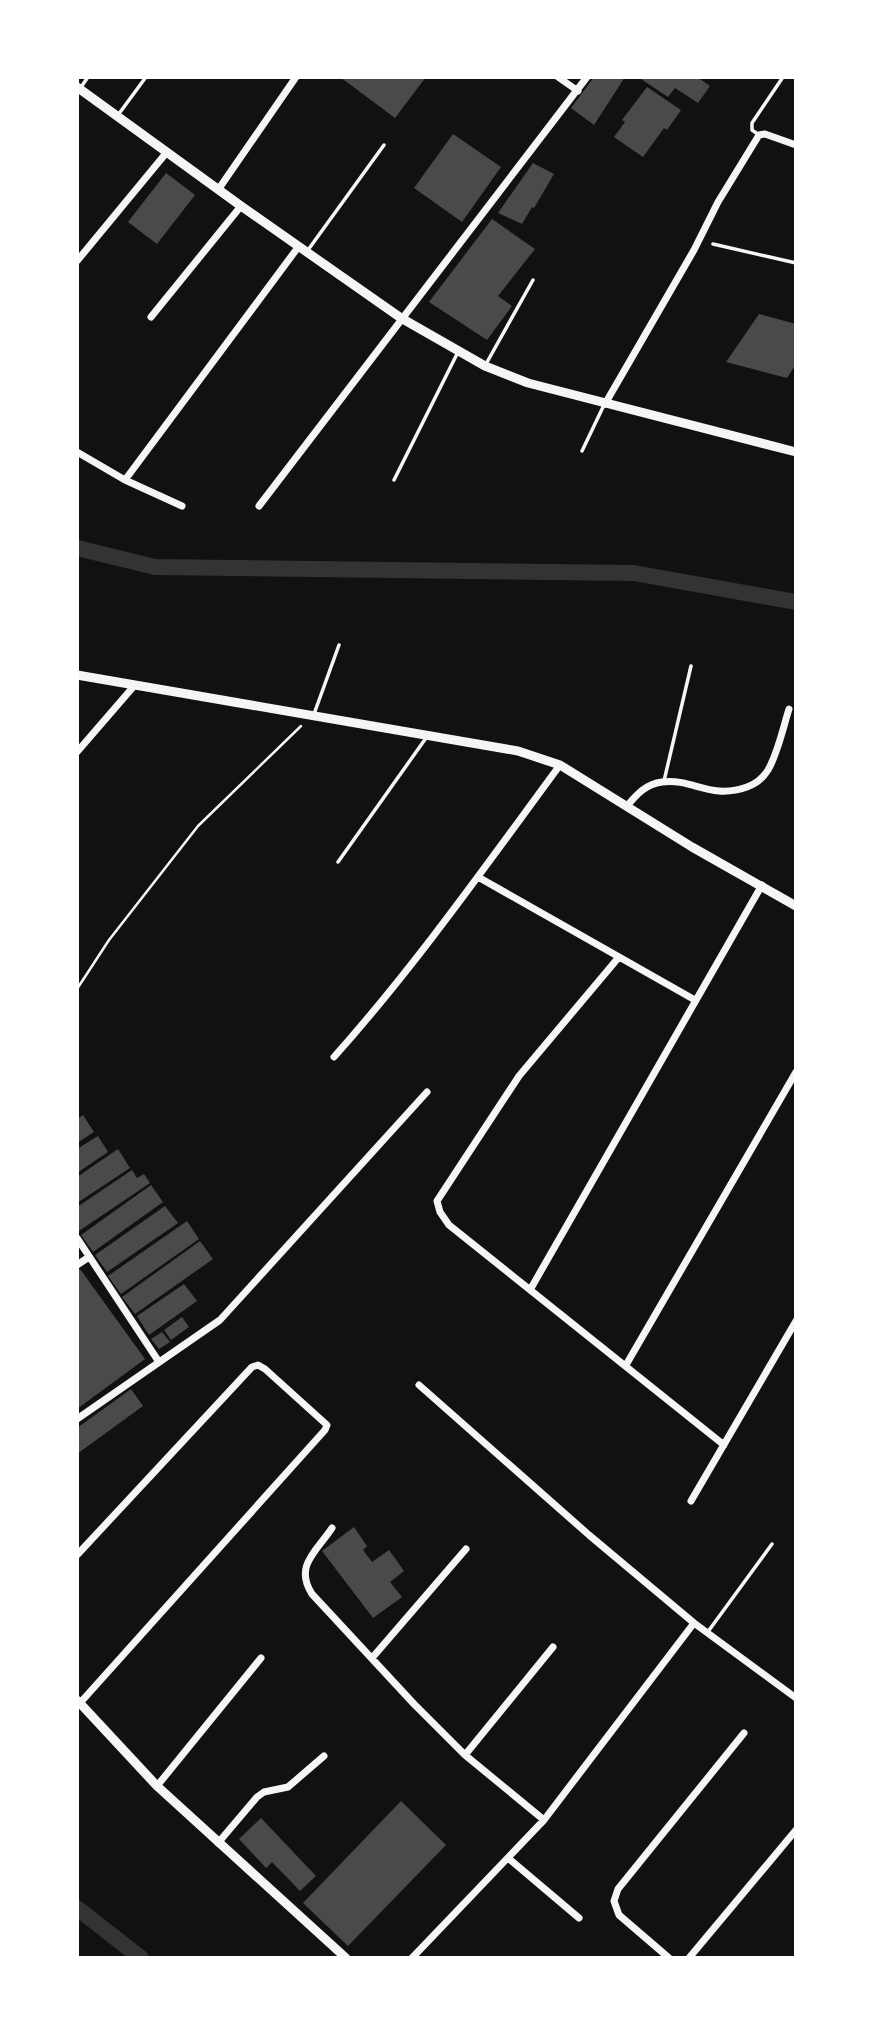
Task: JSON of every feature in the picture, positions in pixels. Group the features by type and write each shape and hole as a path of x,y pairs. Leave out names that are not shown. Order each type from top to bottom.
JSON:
{"street":[{"path":"218,190 296,77"},
{"path":"558,77 578,91"},
{"path":"259,506 587,77"},
{"path":"78,88 401,318 485,366 528,383 796,452"},
{"path":"605,404 694,250 718,202 759,135 765,134 796,145"},
{"path":"77,261 167,152"},
{"path":"151,317 241,206"},
{"path":"125,480 303,249"},
{"path":"77,452 125,480 182,506"},
{"path":"77,675 518,751 560,765 692,847 796,906"},
{"path":"77,752 134,686"},
{"path":"627,806 638,793 664,781 719,792 736,791 752,785 769,769 789,709"},
{"path":"334,1056 366,1021 478,877 560,765"},
{"path":"478,877 695,1000"},
{"path":"530,1290 762,885"},
{"path":"619,957 519,1076 437,1201 440,1212 449,1225 724,1446"},
{"path":"626,1365 796,1072"},
{"path":"77,1419 220,1320 427,1092"},
{"path":"77,1238 159,1362"},
{"path":"77,1265 89,1256"},
{"path":"691,1501 796,1321"},
{"path":"77,1555 252,1367 258,1365 265,1369 327,1425 78,1701 156,1786 346,1958"},
{"path":"419,1385 589,1535 694,1623 796,1698"},
{"path":"332,1528 304,1572 304,1582 312,1594 414,1704 466,1755 544,1820"},
{"path":"372,1658 466,1549"},
{"path":"412,1958 544,1820 694,1623"},
{"path":"466,1755 553,1647"},
{"path":"156,1786 261,1658"},
{"path":"669,1958 619,1915 614,1901 618,1889 744,1733"},
{"path":"218,1843 257,1797 288,1787 324,1756"},
{"path":"689,1958 796,1830"},
{"path":"508,1858 579,1918"}],"lane":[{"path":"78,88 88,77"},
{"path":"117,116 146,77"},
{"path":"759,135 752,131 752,123 783,77"},
{"path":"303,249 384,145"},
{"path":"713,244 796,263"},
{"path":"485,366 533,280"},
{"path":"394,480 458,352"},
{"path":"582,451 605,404"},
{"path":"314,714 339,645"},
{"path":"664,781 691,666"},
{"path":"338,862 428,735"},
{"path":"707,1633 772,1544"}],"path":[{"path":"77,989 109,940 198,826 314,714"}],"building":[{"path":"340,77 426,77 395,118"},
{"path":"594,77 625,77 594,125 571,108"},
{"path":"638,77 697,77 710,86 698,103 675,88 668,97"},
{"path":"647,87 681,110 643,157 614,137 625,122 622,120"},
{"path":"453,134 501,167 462,222 414,188"},
{"path":"533,163 554,174 522,224 498,213"},
{"path":"166,173 195,195 157,244 128,222"},
{"path":"492,219 535,249 498,296 512,306 487,340 429,302"},
{"path":"759,314 796,324 796,364 787,378 726,362"},
{"path":"83,1115 94,1132 77,1143 77,1119"},
{"path":"98,1136 108,1152 77,1173 77,1149"},
{"path":"118,1149 130,1168 77,1203 77,1177"},
{"path":"132,1170 137,1178 144,1174 150,1183 79,1231 77,1207"},
{"path":"151,1185 163,1202 93,1252 81,1235"},
{"path":"165,1206 178,1223 107,1272 95,1255"},
{"path":"187,1221 199,1239 121,1294 108,1276"},
{"path":"200,1241 213,1259 135,1314 122,1297"},
{"path":"80,1269 145,1359 77,1409 77,1271"},
{"path":"184,1284 197,1301 149,1335 137,1316"},
{"path":"182,1317 189,1327 171,1340 164,1330"},
{"path":"162,1332 170,1342 159,1349 151,1339"},
{"path":"131,1389 143,1406 77,1454 77,1428"},
{"path":"354,1527 367,1546 363,1550 372,1562 389,1550 404,1571 390,1582 402,1597 373,1618 322,1551"},
{"path":"401,1801 446,1845 348,1946 303,1903"},
{"path":"261,1818 316,1876 300,1891 272,1862 266,1868 239,1839"}],"waterway":[{"path":"77,548 155,567 634,573 796,602"},
{"path":"77,1908 141,1958"}]}
